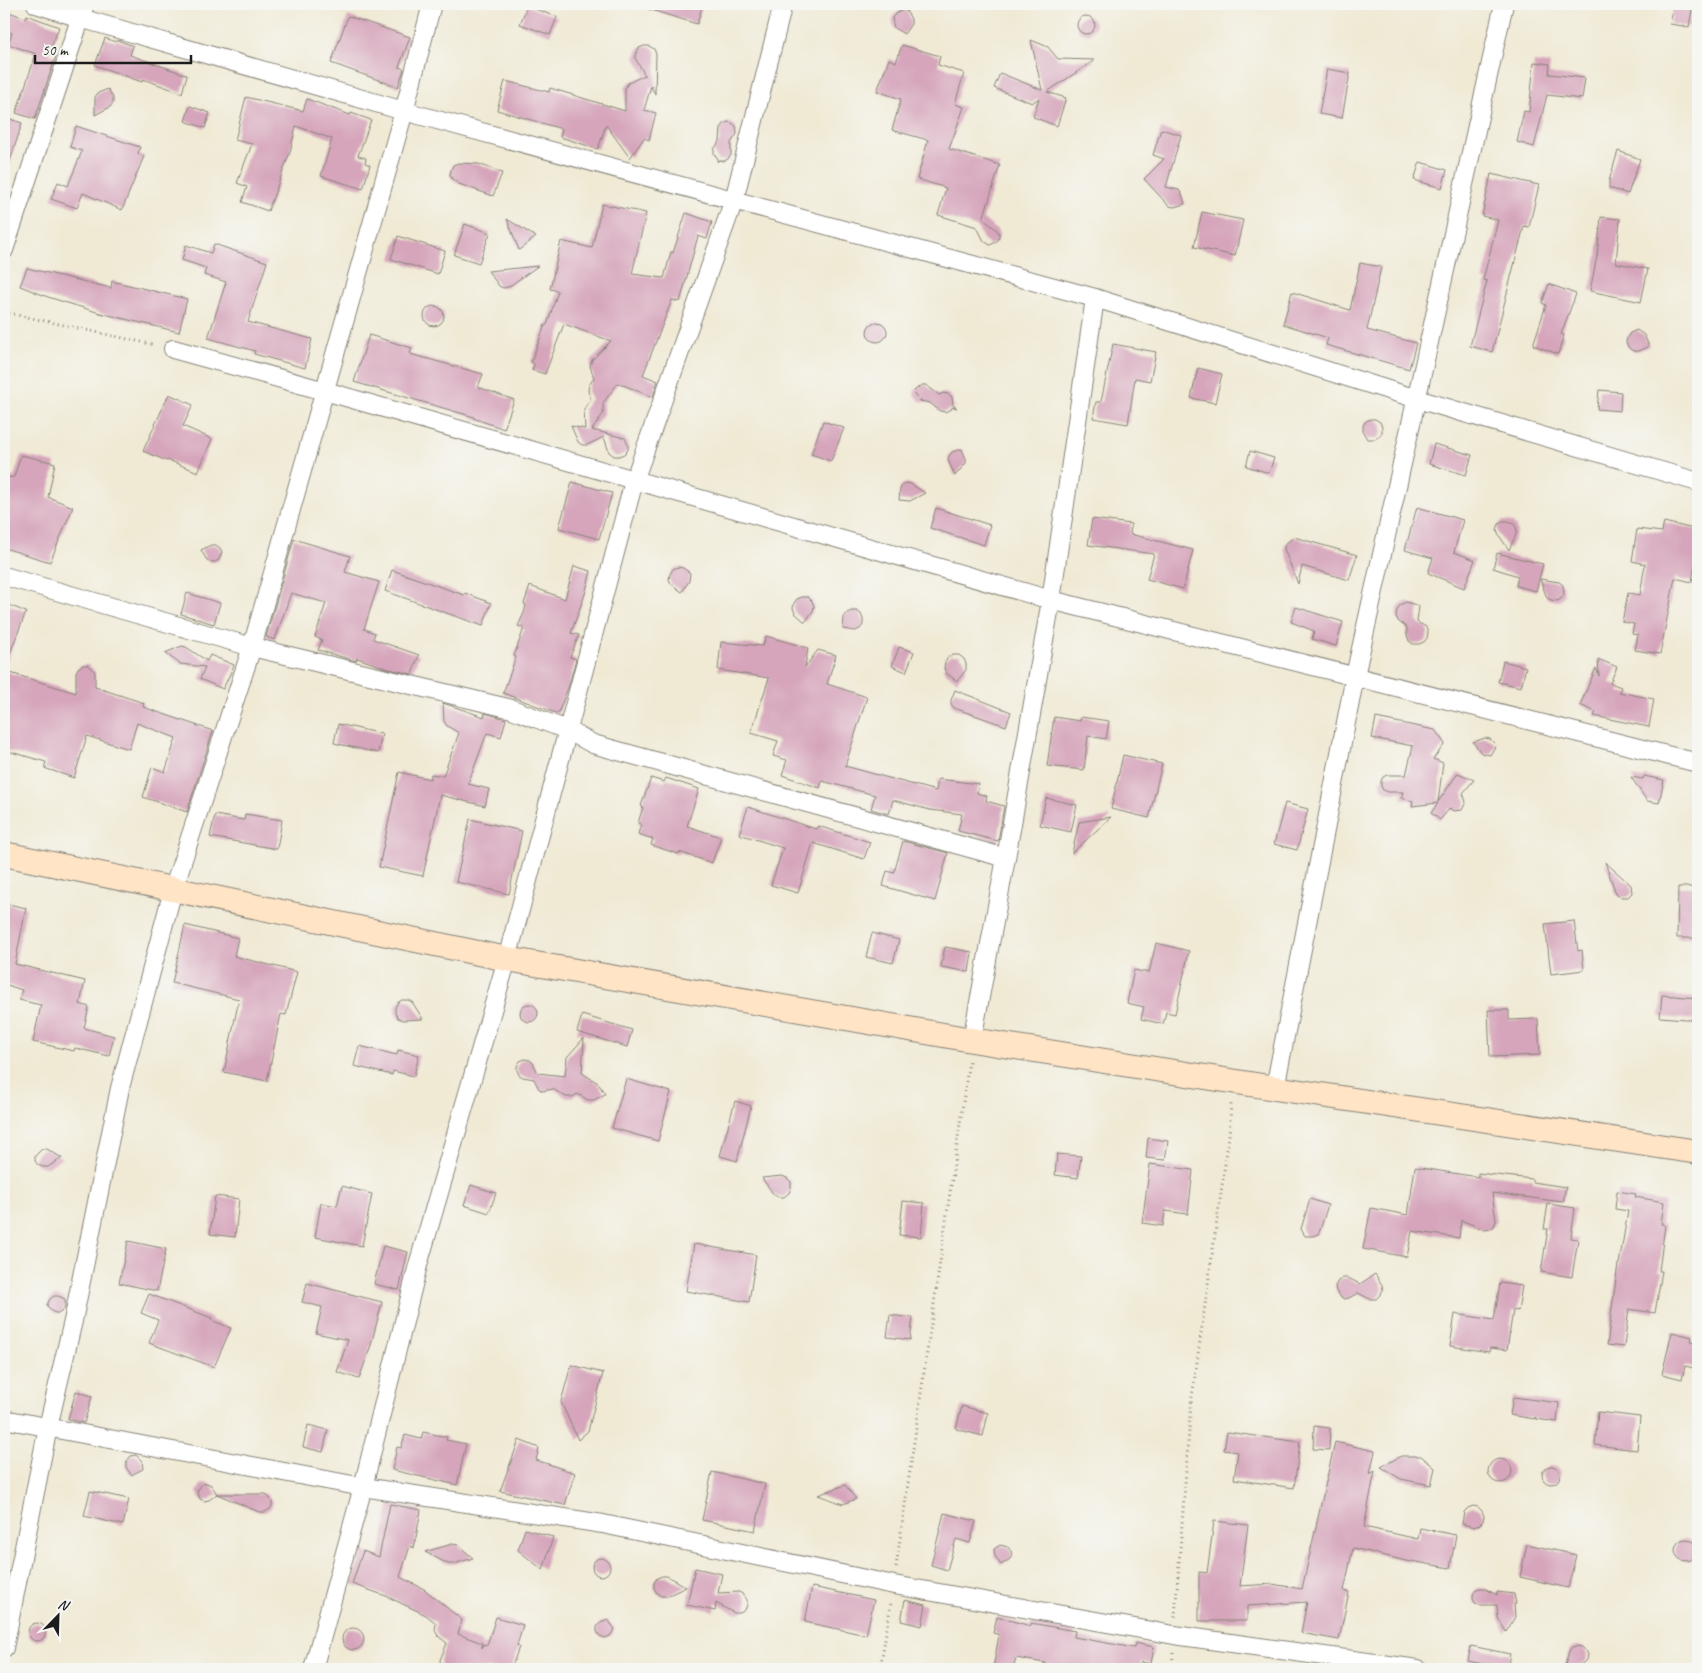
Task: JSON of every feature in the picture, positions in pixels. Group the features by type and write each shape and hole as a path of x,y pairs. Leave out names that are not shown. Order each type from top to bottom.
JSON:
{"main road":[{"path":"4,854 507,959 972,1040 1698,1152"}],"street":[{"path":"36,4 82,11 404,110 1095,298 1417,399 1698,482"},
{"path":"4,1648 48,1427 73,1321 120,1088 173,890 252,647 404,110 432,4"},
{"path":"314,1669 418,1265 507,959 634,481 734,200 783,4"},
{"path":"1275,1088 1355,676 1504,4"},
{"path":"4,250 82,11"},
{"path":"972,1040 1051,600 1095,298"},
{"path":"173,349 1051,600 1698,763"},
{"path":"4,576 252,647 512,709 568,730 593,744 1006,858"},
{"path":"4,1419 362,1487 603,1524 894,1585 1174,1635 1418,1669"}],"path":[{"path":"4,312 173,349"},
{"path":"880,1669 894,1585 972,1040"},
{"path":"1172,1669 1191,1404 1229,1136 1232,1080"}],"building":[{"path":"646,4 703,4 697,24 645,8"},
{"path":"1674,4 1693,4 1689,27 1670,24"},
{"path":"527,6 557,17 550,35 520,24"},
{"path":"905,9 911,19 911,24 904,34 894,28 892,18 895,14"},
{"path":"4,10 25,18 27,15 59,27 49,54 56,56 35,119 16,113 36,54 8,44 12,33 4,30"},
{"path":"348,16 410,37 399,67 404,69 398,87 331,63"},
{"path":"1086,16 1092,19 1095,25 1092,31 1086,34 1080,31 1077,25 1080,19"},
{"path":"105,38 133,46 130,55 187,75 182,93 143,79 142,82 95,65"},
{"path":"1031,40 1048,47 1058,59 1095,60 1047,92 1066,98 1057,126 1033,117 1039,98 1032,103 994,88 1000,73 1042,90"},
{"path":"902,45 940,56 938,65 964,73 955,104 964,107 949,149 1000,165 983,219 997,230 999,234 996,242 990,245 984,241 977,227 938,215 946,188 917,179 928,140 892,130 901,99 877,91 889,59 896,62"},
{"path":"644,46 654,49 656,54 655,94 651,86 644,110 656,113 649,140 644,138 630,158 606,125 598,149 560,137 562,129 497,110 505,81 549,92 550,88 625,111 625,88 628,83 645,75 635,58 639,48"},
{"path":"1534,62 1550,64 1549,74 1585,78 1582,99 1547,95 1534,147 1517,142 1524,111 1529,112"},
{"path":"1327,69 1350,73 1342,118 1319,114"},
{"path":"108,89 113,98 113,103 110,107 95,115 95,97 98,93"},
{"path":"246,97 303,111 307,99 350,115 351,113 371,120 358,156 366,158 365,163 370,165 363,189 321,176 332,139 296,126 290,152 268,211 242,202 247,187 237,183 252,144 235,140"},
{"path":"190,106 210,113 205,128 185,121"},
{"path":"4,117 22,123 8,168 4,168"},
{"path":"728,122 736,126 737,134 731,143 731,155 724,161 719,160 717,162 718,159 714,154 714,149 720,141 721,128"},
{"path":"76,126 140,147 138,154 144,156 122,210 83,193 77,208 51,199 58,182 68,186 82,151 70,147"},
{"path":"1161,129 1181,135 1166,187 1179,190 1185,204 1174,207 1169,206 1144,179 1164,159 1153,155"},
{"path":"1618,151 1640,159 1628,194 1609,188 1609,181"},
{"path":"1420,162 1447,170 1442,188 1414,180"},
{"path":"458,163 479,164 502,173 493,196 459,184 452,179 450,175 451,170 453,165"},
{"path":"1491,174 1539,185 1529,227 1524,226 1492,352 1470,346 1487,281 1483,280 1498,220 1482,216"},
{"path":"602,204 646,213 632,274 664,278 671,252 673,253 686,213 712,222 707,239 698,236 680,302 672,300 643,375 658,381 653,397 618,383 603,403 603,414 592,430 625,438 628,450 619,456 614,456 609,452 604,437 587,445 582,445 578,442 571,426 585,429 584,409 591,399 588,391 589,385 594,378 590,366 592,360 611,341 564,324 545,374 532,370 534,364 531,362 545,325 547,325 558,291 550,289 561,241 592,248"},
{"path":"1202,212 1243,220 1235,256 1194,247"},
{"path":"1601,217 1620,219 1616,263 1648,269 1641,302 1590,291 1597,256"},
{"path":"507,219 536,237 519,250"},
{"path":"465,224 490,233 479,263 454,255"},
{"path":"398,236 445,251 438,274 391,259"},
{"path":"214,244 267,262 248,322 312,339 305,368 254,354 255,351 208,338 226,282 204,275 206,268 182,260 186,245 211,253"},
{"path":"1360,263 1381,267 1367,330 1416,343 1409,369 1326,345 1328,338 1283,324 1292,292 1350,310"},
{"path":"538,266 508,287 503,288 499,286 488,271"},
{"path":"27,268 111,288 112,281 187,299 179,332 100,313 20,286"},
{"path":"1549,284 1576,294 1561,334 1564,335 1558,354 1533,345 1546,305 1542,303"},
{"path":"434,306 441,309 444,316 441,323 434,326 427,323 424,316 427,309"},
{"path":"877,322 884,325 887,332 884,339 877,342 870,339 867,332 870,325"},
{"path":"1637,330 1644,335 1649,346 1633,351 1626,343 1630,333"},
{"path":"369,335 412,348 410,354 483,374 478,387 514,400 504,429 474,417 354,382"},
{"path":"1113,344 1156,352 1150,381 1135,378 1128,424 1093,418 1096,402 1101,402"},
{"path":"1198,368 1222,374 1215,403 1191,398"},
{"path":"922,385 926,385 939,395 943,393 948,394 952,397 953,405 957,408 952,407 952,409 945,412 940,411 930,403 920,401 914,395 915,390"},
{"path":"1599,390 1621,392 1620,411 1597,409"},
{"path":"169,394 193,405 183,426 212,439 198,472 143,451"},
{"path":"1370,419 1380,422 1382,427 1380,436 1375,439 1367,439 1363,432 1365,422"},
{"path":"823,421 844,428 831,461 811,454"},
{"path":"1434,444 1472,455 1466,475 1429,464"},
{"path":"962,449 966,463 955,476 948,460 949,456 952,452"},
{"path":"1250,451 1274,458 1269,473 1246,466"},
{"path":"21,455 55,463 48,497 73,507 50,562 4,548 4,478 14,477"},
{"path":"572,482 612,493 599,539 559,528"},
{"path":"906,483 925,493 910,501 899,500 900,489"},
{"path":"1417,507 1463,520 1454,552 1475,560 1464,588 1428,573 1433,558 1405,550"},
{"path":"936,508 990,525 984,545 930,528"},
{"path":"1092,519 1131,524 1130,534 1193,550 1183,589 1147,579 1154,554 1088,545"},
{"path":"1503,521 1513,523 1516,527 1517,532 1509,550 1498,534 1497,529"},
{"path":"1664,522 1698,530 1698,543 1692,582 1675,578 1660,654 1635,650 1638,635 1632,634 1634,624 1622,622 1628,593 1640,595 1645,564 1632,561 1637,529 1662,532"},
{"path":"1294,537 1357,555 1349,580 1302,566 1298,584 1284,549 1285,544"},
{"path":"294,539 350,556 345,572 379,582 364,629 375,633 373,639 419,655 412,674 389,669 357,658 356,661 318,650 322,640 315,637 326,603 291,593 275,640 266,637"},
{"path":"211,545 216,545 222,552 219,560 215,562 210,562 206,559 201,550"},
{"path":"1497,553 1543,564 1536,591 1516,586 1518,576 1493,568"},
{"path":"574,566 591,571 571,633 579,635 570,657 576,659 558,714 503,693 524,628 518,626 524,613 526,605 524,604 530,586 565,599"},
{"path":"678,567 690,573 689,581 682,592 671,584 669,579 673,569"},
{"path":"392,570 491,603 483,626 385,591"},
{"path":"1540,579 1559,582 1563,585 1564,595 1561,599 1557,601 1547,598"},
{"path":"187,593 220,603 214,624 181,614"},
{"path":"808,597 814,606 813,611 805,622 795,613 793,608 797,599"},
{"path":"1406,602 1419,606 1417,622 1426,627 1428,632 1424,642 1419,644 1413,644 1409,641 1407,628 1398,621 1396,616 1400,605"},
{"path":"4,603 26,612 5,666 4,666"},
{"path":"1296,607 1343,622 1336,646 1312,639 1314,631 1291,622"},
{"path":"852,611 857,611 863,619 863,625 855,631 843,629 844,617"},
{"path":"766,636 808,648 805,667 818,650 836,655 827,684 867,697 845,766 936,791 938,779 979,784 977,793 987,796 986,801 1004,806 998,841 958,831 962,814 930,810 893,800 889,814 871,809 875,795 822,781 820,788 782,775 787,760 773,756 778,741 751,733 769,678 718,670 721,642 763,646"},
{"path":"182,646 207,661 210,655 234,665 223,689 200,679 205,667 180,664 165,653"},
{"path":"899,647 914,652 906,672 892,666"},
{"path":"959,655 966,664 966,670 957,681 946,673 944,668 948,657"},
{"path":"1598,659 1617,667 1610,683 1621,687 1619,692 1654,699 1649,727 1594,716 1596,712 1580,705 1596,668 1599,676"},
{"path":"1503,661 1526,667 1521,687 1498,682"},
{"path":"83,665 88,665 95,672 95,687 144,703 143,707 213,731 187,812 143,797 152,767 165,772 176,738 137,723 129,749 87,736 74,778 44,768 46,762 4,750 4,671 76,693 76,672"},
{"path":"955,690 1011,712 1006,726 954,708 951,700"},
{"path":"443,703 484,717 485,713 506,719 501,737 487,733 468,784 489,789 485,806 440,795 423,876 379,867 399,772 430,779 431,774 443,776 459,733 447,726 444,721"},
{"path":"1054,717 1080,721 1081,717 1109,721 1106,739 1088,736 1084,770 1047,766"},
{"path":"1376,718 1435,730 1445,744 1433,759 1443,763 1438,802 1458,773 1474,780 1463,793 1466,802 1462,810 1453,811 1450,808 1440,820 1431,813 1438,803 1412,806 1413,801 1401,798 1403,792 1387,792 1383,790 1381,781 1383,777 1387,775 1406,775 1413,746 1372,738"},
{"path":"338,724 382,734 378,753 334,743"},
{"path":"1485,738 1490,739 1496,745 1490,755 1481,753 1473,742"},
{"path":"1123,755 1162,764 1149,818 1111,809"},
{"path":"1644,776 1664,780 1659,803 1647,801 1631,777 1643,779"},
{"path":"651,778 664,782 666,778 699,789 687,826 721,837 712,863 651,845 653,839 638,834 641,824 638,823 643,807 641,806"},
{"path":"1046,798 1077,805 1071,832 1040,825"},
{"path":"1285,803 1308,809 1297,850 1274,844"},
{"path":"748,807 816,829 818,826 870,842 864,859 813,843 798,893 771,885 783,848 739,834"},
{"path":"245,814 282,820 277,849 210,837 215,815 244,820"},
{"path":"1111,817 1072,853 1079,822"},
{"path":"470,819 522,831 509,894 456,882"},
{"path":"903,841 948,853 935,901 883,886 887,871 894,873"},
{"path":"1605,862 1631,885 1632,893 1628,897 1620,897 1616,894"},
{"path":"1678,887 1698,887 1698,938 1677,938"},
{"path":"4,903 26,908 15,964 85,981 80,1004 89,1007 84,1028 114,1036 109,1056 75,1048 74,1051 33,1042 41,1005 19,1000 22,990 4,984"},
{"path":"1574,921 1578,951 1582,950 1584,970 1551,974 1545,924"},
{"path":"185,925 238,938 234,956 297,972 286,1015 281,1014 267,1081 224,1072 239,999 172,983"},
{"path":"872,933 899,940 893,963 866,957"},
{"path":"1156,943 1189,951 1175,1014 1166,1012 1163,1024 1141,1019 1144,1007 1127,1003 1134,970 1149,973"},
{"path":"945,947 972,952 969,972 941,967"},
{"path":"1662,995 1698,998 1698,1020 1660,1017"},
{"path":"402,1000 412,1002 423,1019 403,1020 398,1018 395,1008 397,1003"},
{"path":"529,1004 535,1007 538,1013 535,1019 529,1022 523,1019 520,1013 523,1007"},
{"path":"1488,1010 1509,1010 1509,1020 1538,1019 1540,1055 1490,1057"},
{"path":"582,1015 632,1030 627,1047 577,1032"},
{"path":"584,1038 582,1073 598,1083 605,1094 594,1100 588,1100 578,1094 566,1097 553,1089 543,1091 539,1089 534,1079 519,1075 517,1066 520,1061 525,1059 533,1063 538,1073 565,1076 567,1057"},
{"path":"359,1046 397,1055 398,1050 419,1055 414,1076 393,1071 392,1075 354,1066"},
{"path":"626,1079 671,1092 658,1141 612,1128"},
{"path":"735,1101 751,1106 737,1161 720,1156"},
{"path":"1148,1138 1168,1141 1165,1160 1146,1158"},
{"path":"42,1149 47,1149 62,1158 48,1167 38,1165 35,1161 35,1156"},
{"path":"1057,1154 1081,1156 1078,1178 1055,1175"},
{"path":"1150,1164 1193,1170 1188,1214 1165,1211 1163,1226 1142,1223"},
{"path":"1415,1167 1478,1177 1478,1173 1532,1179 1532,1182 1566,1187 1563,1202 1492,1193 1496,1221 1494,1226 1485,1230 1461,1220 1459,1238 1412,1231 1407,1257 1363,1249 1371,1208 1408,1215"},
{"path":"782,1176 791,1182 791,1188 784,1197 779,1197 774,1195 762,1178"},
{"path":"471,1185 496,1193 489,1213 464,1205"},
{"path":"342,1186 372,1194 362,1246 315,1237 321,1203 337,1206"},
{"path":"1617,1191 1636,1194 1635,1197 1664,1202 1661,1224 1665,1225 1659,1271 1662,1271 1655,1313 1629,1309 1624,1347 1607,1345 1618,1264 1628,1211 1615,1209"},
{"path":"215,1196 239,1199 235,1237 210,1234"},
{"path":"1310,1199 1328,1205 1318,1234 1305,1236 1301,1229"},
{"path":"903,1201 924,1203 921,1237 899,1235"},
{"path":"1548,1204 1575,1208 1571,1238 1578,1239 1572,1277 1541,1272 1548,1229 1544,1229"},
{"path":"128,1241 166,1249 157,1291 119,1283"},
{"path":"694,1244 756,1255 749,1302 686,1291"},
{"path":"383,1246 408,1252 399,1290 374,1284"},
{"path":"1375,1274 1383,1290 1376,1299 1370,1299 1358,1293 1344,1299 1336,1291 1335,1286 1343,1278 1348,1278 1360,1284"},
{"path":"307,1283 382,1302 371,1345 359,1379 337,1372 348,1340 316,1333 322,1307 302,1302"},
{"path":"1500,1283 1522,1286 1518,1311 1513,1310 1507,1350 1490,1348 1489,1352 1450,1346 1455,1314 1494,1320"},
{"path":"149,1294 212,1318 211,1320 231,1328 214,1367 149,1343 158,1320 141,1313"},
{"path":"54,1296 65,1299 65,1306 60,1313 51,1311 47,1305"},
{"path":"890,1315 913,1318 910,1340 887,1337"},
{"path":"1672,1332 1692,1337 1691,1342 1698,1343 1698,1369 1685,1366 1682,1379 1662,1374"},
{"path":"571,1365 603,1373 588,1431 578,1440 561,1402"},
{"path":"76,1391 92,1396 84,1423 68,1419"},
{"path":"1513,1397 1559,1403 1557,1422 1536,1419 1535,1417 1535,1419 1510,1415"},
{"path":"962,1406 988,1413 983,1436 956,1429"},
{"path":"1598,1412 1640,1417 1637,1450 1595,1445"},
{"path":"308,1425 328,1430 323,1452 303,1447"},
{"path":"1314,1426 1330,1428 1329,1450 1313,1449"},
{"path":"423,1432 447,1437 446,1440 466,1444 457,1485 392,1470 397,1447 401,1448 405,1435 421,1439"},
{"path":"1227,1432 1300,1442 1294,1488 1234,1479 1238,1452 1224,1450"},
{"path":"519,1440 539,1448 536,1460 575,1473 565,1505 500,1491"},
{"path":"1335,1442 1375,1451 1370,1474 1375,1471 1364,1527 1418,1539 1420,1528 1456,1535 1450,1568 1410,1562 1353,1548 1344,1591 1349,1592 1339,1640 1301,1633 1307,1602 1247,1606 1247,1621 1199,1621 1199,1572 1207,1573 1214,1521 1248,1525 1240,1586 1272,1584 1302,1589"},
{"path":"136,1455 142,1461 143,1469 131,1475 126,1467 126,1462 131,1456"},
{"path":"1401,1456 1421,1456 1435,1468 1431,1485 1401,1479 1381,1467"},
{"path":"1500,1459 1505,1460 1511,1466 1511,1476 1505,1482 1500,1483 1495,1482 1489,1476 1488,1471 1489,1466 1495,1460"},
{"path":"1551,1466 1559,1471 1560,1475 1555,1483 1551,1484 1543,1479 1542,1475 1547,1467"},
{"path":"712,1472 765,1484 755,1531 702,1520"},
{"path":"207,1483 211,1485 217,1494 204,1501 200,1499 197,1491 202,1484"},
{"path":"845,1485 856,1499 843,1504 818,1495"},
{"path":"90,1491 129,1499 123,1525 84,1516"},
{"path":"217,1494 266,1494 272,1501 272,1506 265,1512 259,1512"},
{"path":"390,1504 421,1510 414,1548 410,1546 400,1577 424,1589 462,1620 458,1634 482,1643 482,1648 484,1644 487,1645 496,1617 523,1625 517,1646 519,1647 511,1669 441,1669 440,1660 447,1643 438,1636 435,1630 436,1623 426,1615 386,1596 352,1584 363,1551 379,1557"},
{"path":"1473,1506 1478,1507 1482,1511 1483,1521 1474,1527 1462,1524 1464,1512"},
{"path":"944,1513 976,1521 970,1543 956,1539 947,1570 931,1565"},
{"path":"525,1529 553,1537 543,1570 518,1550"},
{"path":"1686,1539 1694,1542 1697,1550 1694,1558 1686,1561 1678,1558 1675,1550 1678,1542"},
{"path":"452,1544 458,1545 473,1558 448,1564 425,1552"},
{"path":"1527,1544 1576,1555 1568,1588 1520,1577"},
{"path":"1000,1545 1008,1547 1012,1555 1010,1559 1001,1565 995,1556 994,1549"},
{"path":"597,1558 605,1558 610,1563 608,1574 597,1576 592,1571 592,1563"},
{"path":"695,1568 722,1574 718,1593 739,1592 744,1595 747,1600 745,1610 740,1613 734,1613 716,1603 715,1611 687,1605"},
{"path":"667,1576 686,1587 667,1596 661,1596 654,1588 654,1583 657,1578"},
{"path":"812,1587 874,1600 866,1635 805,1622"},
{"path":"1484,1588 1497,1595 1497,1592 1514,1594 1516,1604 1514,1604 1515,1617 1506,1632 1498,1618 1497,1605 1480,1605 1475,1603 1473,1595 1475,1590"},
{"path":"905,1600 926,1605 922,1626 901,1621"},
{"path":"997,1617 1031,1626 1031,1623 1075,1631 1074,1637 1134,1648 1135,1643 1154,1647 1151,1664 1141,1662 1140,1669 1045,1669 1045,1663 1016,1658 1013,1669 993,1669 999,1635 993,1633"},
{"path":"608,1620 615,1629 610,1636 605,1638 597,1632 597,1627 600,1623"},
{"path":"37,1623 45,1628 46,1632 41,1640 37,1641 29,1636 28,1632 33,1624"},
{"path":"353,1628 361,1631 364,1639 361,1647 353,1650 345,1647 342,1639 345,1631"},
{"path":"1471,1646 1510,1654 1507,1669 1468,1661"},
{"path":"1577,1646 1585,1650 1586,1660 1582,1664 1564,1669 1569,1651 1572,1647"}]}
